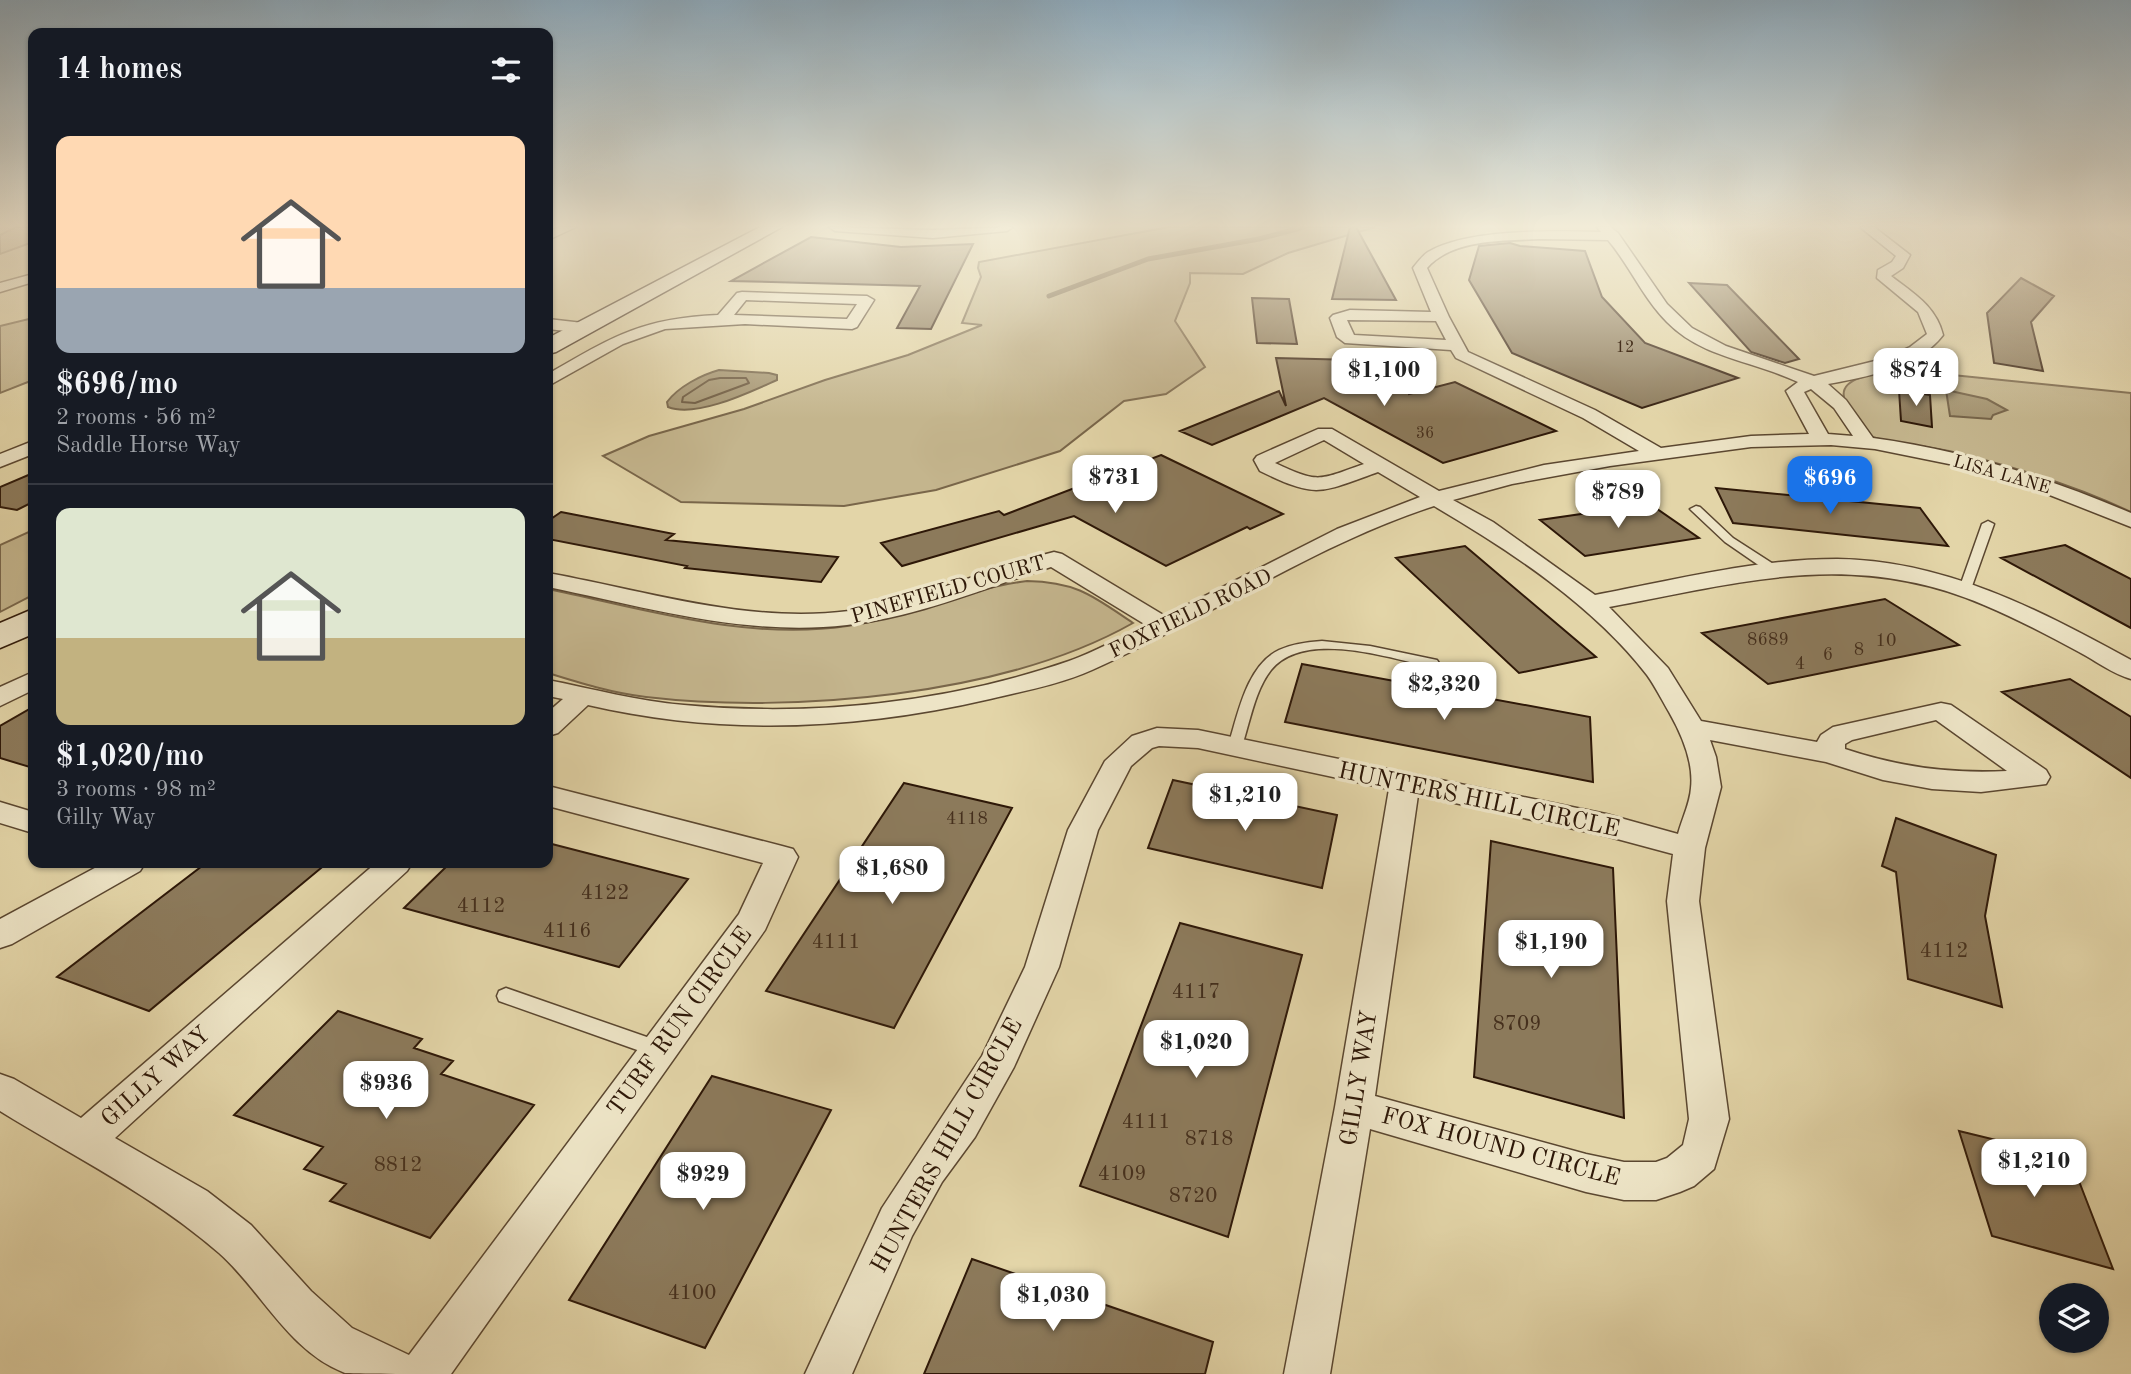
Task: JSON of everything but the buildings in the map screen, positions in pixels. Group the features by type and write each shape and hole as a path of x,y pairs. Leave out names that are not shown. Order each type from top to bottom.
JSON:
{"main road":[{"path":"553,344 652,291"},
{"path":"0,637 28,623"}],"street":[{"path":"1430,291 1462,355 1476,364 1580,409 1658,454"},
{"path":"1648,291 1685,330 1720,349 1809,381 1831,393 1868,444"},
{"path":"1822,440 1795,391 1809,381 1835,378 1907,356 1928,344 1935,335 1930,316 1903,291"},
{"path":"553,378 642,330 681,321 852,324 867,300 742,296 721,320"},
{"path":"1441,317 1349,315 1338,318 1345,337 1351,340 1455,345"},
{"path":"553,325 583,328"},
{"name":"FOX HOUND CIRCLE","path":"1354,1107 1624,1181 1656,1181 1680,1172 1700,1156 1709,1119 1684,912 1689,848 1706,788 1702,757 1692,729 1659,673 1629,639 1591,603 1508,543 1439,499 1325,433 1264,460 1267,467 1303,484 1322,485 1379,465"},
{"name":"FOXFIELD ROAD","path":"553,689 646,710 748,719 873,713 928,705 1031,682 1079,666 1385,517 1439,499 1535,473 1759,441 1822,440 1868,444"},
{"name":"LISA LANE","path":"1868,444 1986,467 2045,485 2131,521"},
{"path":"0,461 28,449"},
{"name":"PINEFIELD COURT","path":"553,581 729,616 770,621 808,621 848,618 883,611 1054,559 1165,626"},
{"path":"1591,603 1774,570 1840,566 1872,569 1926,577 1965,589 2037,618 2131,671"},
{"path":"0,698 28,683"},
{"path":"553,722 581,697"},
{"path":"1692,729 1831,754 1866,766 1938,782 1983,783 2036,777 1941,710 1843,733 1830,741 1831,754"},
{"name":"HUNTERS HILL CIRCLE","path":"828,1374 897,1222 928,1168 961,1124 995,1067 1042,967 1083,830 1119,761 1142,742 1157,737 1186,737 1235,746 1606,825 1689,848"},
{"name":"GILLY WAY","path":"1307,1374 1354,1107 1405,782"},
{"name":"TURF RUN CIRCLE","path":"423,1374 753,921 782,857 553,797"},
{"path":"0,812 28,821"},
{"path":"0,935 113,868"},
{"name":"GILLY WAY","path":"390,868 85,1139 192,1205 236,1240 295,1307 337,1344 398,1374"},
{"path":"0,1091 85,1139"}],"lane":[{"path":"1696,509 1729,540 1774,570"},
{"path":"1965,589 1988,524"},
{"path":"1235,746 1257,681 1279,653 1301,646 1326,645 1432,663"},
{"path":"506,996 659,1050"}],"shaded area":[{"path":"975,291 1187,291 1175,321 1205,367 1166,394 1124,401 1060,451 936,490 844,506 681,502 603,456 649,436 744,409 825,380 908,355 982,325 962,323"},
{"path":"28,319 28,382 0,393 0,326"},
{"path":"1893,369 2131,393 2131,512 2064,484 2019,470 1949,451 1871,436 1846,404 1846,387 1860,378"},
{"path":"28,532 28,598 0,612 0,545"},
{"path":"1027,581 1059,584 1084,592 1133,623 1081,648 1023,668 896,694 830,700 703,702 646,697 608,690 553,675 553,590 696,621 809,630 870,622"}],"water":[{"path":"719,370 769,373 777,375 777,380 738,397 708,406 693,409 668,407 667,402 684,387"},
{"path":"1946,390 1987,399 2007,410 1993,415 1991,419 1950,416"}],"waterway":[{"path":"1049,296 1062,291"}]}
